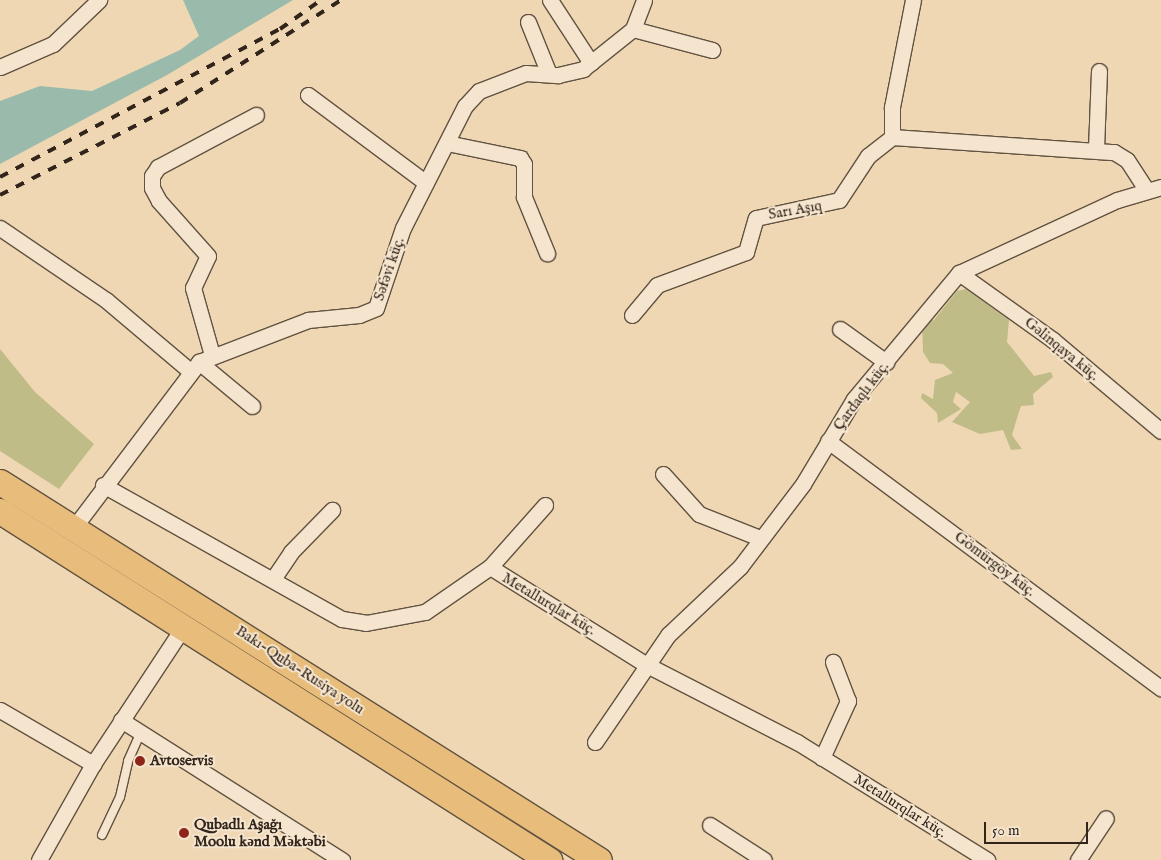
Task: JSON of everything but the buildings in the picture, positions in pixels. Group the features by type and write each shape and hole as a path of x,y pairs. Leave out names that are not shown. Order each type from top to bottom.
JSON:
{"highway":[{"name":"Bakı-Quba-Rusiya yolu","path":"0,482 75,526 599,860"},
{"name":"Bakı-Quba-Rusiya yolu","path":"0,511 184,626 549,860"}],"street":[{"path":"0,67 53,44 99,0"},
{"path":"550,0 591,62"},
{"path":"644,0 633,29 712,50"},
{"path":"913,0 912,22 892,107 892,137 1096,149 1127,160 1146,189"},
{"path":"528,22 549,74"},
{"name":"Səfəvi küç.","path":"200,363 308,320 359,315 376,308 394,249 465,106 479,91 526,73 570,74 591,62 633,29"},
{"path":"1096,149 1099,72"},
{"path":"308,95 426,183"},
{"path":"75,526 103,485 200,363 193,288 208,256 160,200 152,188 152,176 158,167 256,115"},
{"name":"Sarı Aşıq","path":"632,315 657,285 746,252 756,218 839,200 868,156 892,137"},
{"path":"446,143 520,158 524,164 524,197 547,253"},
{"name":"Çardaqlı küç.","path":"596,742 668,635 740,567 760,538 803,484 854,398 959,273 1146,189 1161,186"},
{"path":"0,228 200,363 252,406"},
{"name":"Gəlinqaya küç.","path":"959,273 1052,340 1161,431"},
{"path":"840,329 886,362"},
{"name":"Gömürgöy küç.","path":"828,441 1161,688"},
{"path":"663,474 699,514 760,538"},
{"name":"Metallurqlar küç.","path":"103,485 273,579 324,612 366,623 425,612 490,567 647,665 822,758 987,860"},
{"path":"490,567 545,505"},
{"path":"273,579 292,552 332,510"},
{"path":"39,860 93,764 184,626"},
{"path":"822,758 848,701 833,662"},
{"path":"0,710 93,764"},
{"path":"121,720 342,860"},
{"path":"1078,860 1106,818"},
{"path":"710,825 764,860"}],"lane":[{"path":"102,835 120,798 128,761 141,732"}],"shaded area":[{"path":"183,0 293,0 167,75 0,164 0,101 40,86 92,91 180,50 199,36"},
{"path":"966,289 1009,320 1007,342 1034,376 1051,372 1053,377 1033,394 1034,405 1021,406 1012,435 1022,449 1011,450 1003,430 980,434 952,422 970,402 956,392 953,402 961,409 938,423 937,413 921,398 922,393 933,399 935,380 953,373 943,364 930,363 923,352 922,323 934,320 957,291"},
{"path":"0,349 35,392 94,444 59,489 0,451"}],"railway":[{"path":"0,177 280,29 321,0"},
{"path":"0,195 180,103 341,0"}],"place":[{"name":"Avtoservis","path":"140,761"},
{"name":"Qubadlı Aşağı Moolu kənd Məktəbi","path":"184,833"}]}
